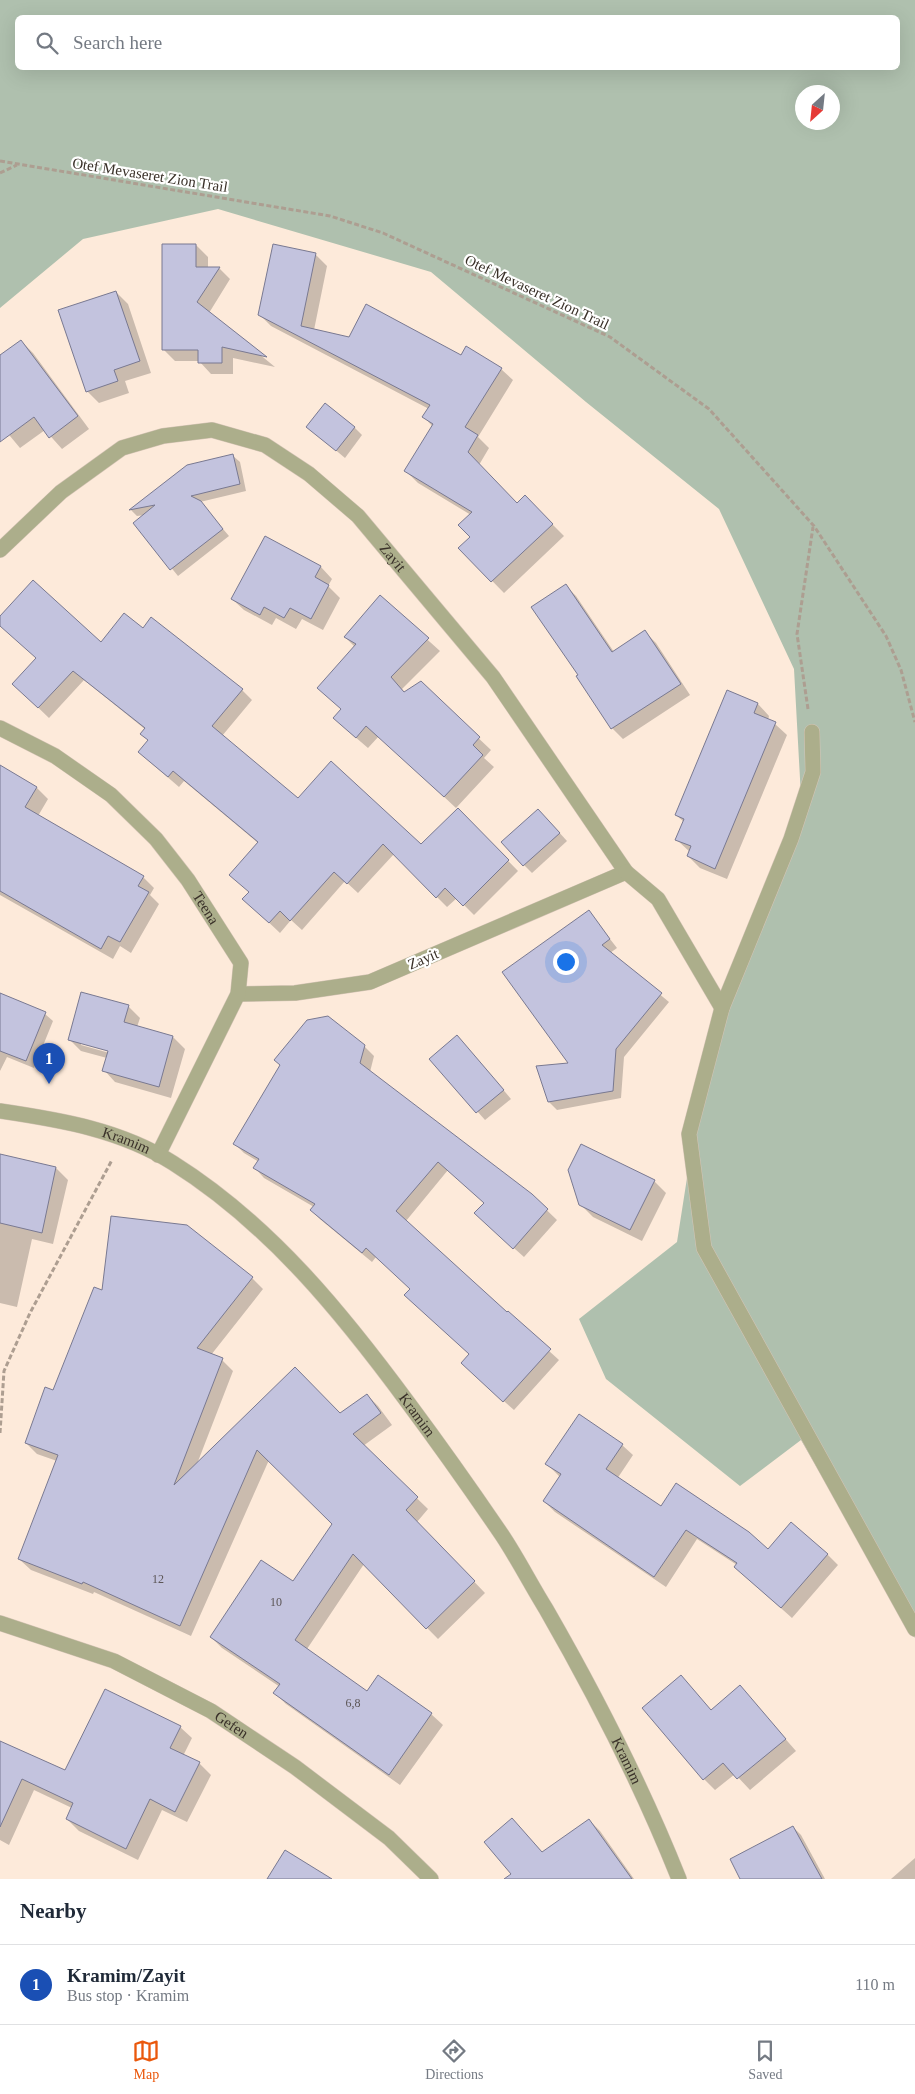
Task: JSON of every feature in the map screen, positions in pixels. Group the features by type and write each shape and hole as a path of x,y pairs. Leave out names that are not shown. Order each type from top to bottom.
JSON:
{"street":[{"name":"Zayit","path":"0,550 61,492 122,448 163,436 212,430 265,445 309,474 358,516 493,678 626,872 658,899 722,1008"},
{"name":"Teena","path":"0,728 55,756 111,795 156,840 188,880 241,963 238,994 158,1155"},
{"path":"812,732 813,772 791,839 722,1008 689,1134 704,1248 915,1629"},
{"name":"Zayit","path":"238,994 295,993 370,982 626,872"},
{"name":"Kramim","path":"0,1111 71,1122 124,1138 172,1162 232,1204 279,1247 356,1332 428,1429 504,1537 583,1673 662,1835 679,1879"},
{"name":"Gefen","path":"0,1623 114,1661 211,1711 295,1767 381,1832 431,1879"}],"path":[{"name":"Otef Mevaseret Zion Trail","path":"0,161 330,216 384,233 610,337 709,410 814,526 886,636 901,670 915,722"},
{"path":"0,173 17,165"},
{"path":"812,732 797,634 814,526"},
{"path":"0,1433 4,1372 30,1313 124,1138"}],"green space":[{"path":"0,0 915,0 915,1638 801,1440 740,1486 606,1379 579,1319 677,1242 687,1178 712,1064 754,911 801,797 794,669 719,509 586,402 431,272 218,209 83,239 0,308"}],"building":[{"path":"162,244 196,244 196,267 220,267 197,302 267,357 222,347 222,363 198,363 198,350 162,350"},
{"path":"273,244 316,253 301,326 349,337 366,304 461,355 466,346 502,368 465,427 478,435 468,452 517,503 525,495 553,524 491,582 458,548 470,537 458,525 472,512 404,471 433,424 422,417 430,405 258,315"},
{"path":"116,291 140,361 114,370 118,381 86,392 58,310"},
{"path":"21,340 78,416 49,438 34,417 0,442 0,355"},
{"path":"325,403 355,427 336,451 306,427"},
{"path":"233,454 240,484 191,496 201,501 223,529 170,570 133,523 155,505 129,510 187,465"},
{"path":"265,536 321,566 315,577 329,585 311,619 290,608 284,618 264,607 260,615 231,599"},
{"path":"33,580 101,642 124,613 143,628 151,617 243,689 212,726 298,798 331,761 421,844 458,808 509,860 463,906 445,888 436,898 383,844 347,884 334,872 290,921 280,911 269,923 242,899 249,892 229,875 258,842 173,771 168,777 138,752 148,740 140,734 145,728 73,671 38,708 12,684 36,658 0,626 0,616"},
{"path":"566,584 612,652 645,630 681,684 611,729 576,676 578,675 531,607"},
{"path":"380,595 429,638 391,677 404,692 421,681 480,737 473,745 483,755 444,797 366,726 356,738 333,718 341,709 317,688 356,644 344,637"},
{"path":"727,690 758,703 754,713 776,722 715,869 687,856 691,846 675,840 684,819 675,815"},
{"path":"0,765 37,787 25,807 144,876 138,886 149,892 120,942 108,936 101,949 0,891"},
{"path":"538,809 560,833 523,866 501,842"},
{"path":"589,910 610,939 602,945 662,993 616,1049 613,1091 548,1102 536,1066 568,1063 502,972"},
{"path":"81,992 129,1005 124,1022 173,1036 159,1087 102,1071 108,1051 68,1040"},
{"path":"0,993 46,1012 26,1061 0,1051"},
{"path":"328,1016 365,1045 360,1063 532,1194 548,1209 513,1249 474,1213 484,1203 438,1162 396,1211 507,1312 551,1349 503,1402 461,1363 469,1354 404,1295 410,1289 366,1248 362,1253 310,1210 315,1204 253,1168 259,1159 233,1144 280,1065 274,1060 307,1020"},
{"path":"457,1035 504,1090 476,1113 429,1059"},
{"path":"581,1144 655,1180 630,1230 579,1205 568,1170"},
{"path":"0,1154 56,1167 42,1233 0,1223"},
{"path":"111,1216 187,1225 253,1277 197,1348 223,1358 174,1485 295,1367 340,1413 367,1394 381,1413 353,1434 418,1497 406,1510 475,1581 426,1629 353,1554 295,1640 367,1691 378,1675 432,1713 389,1775 273,1693 280,1684 210,1637 261,1560 293,1581 332,1524 257,1450 180,1626 83,1582 82,1584 18,1559 58,1455 25,1443 45,1387 53,1390 94,1287 102,1290"},
{"path":"579,1414 623,1444 606,1469 661,1506 676,1483 749,1532 768,1549 791,1522 828,1554 781,1608 734,1567 737,1563 686,1530 654,1577 543,1501 561,1474 545,1464"},
{"path":"681,1675 711,1710 740,1685 786,1739 737,1779 723,1763 703,1780 642,1708"},
{"path":"105,1689 181,1726 170,1748 200,1762 175,1812 150,1799 126,1849 66,1819 73,1803 22,1779 0,1827 0,1741 65,1770"},
{"path":"512,1818 542,1852 589,1819 632,1879 504,1879 511,1874 484,1842"},
{"path":"793,1826 822,1879 740,1879 730,1859"},
{"path":"285,1850 332,1879 267,1879"}],"place":[{"name":"Kramim/Zayit","path":"49,1084"}]}
